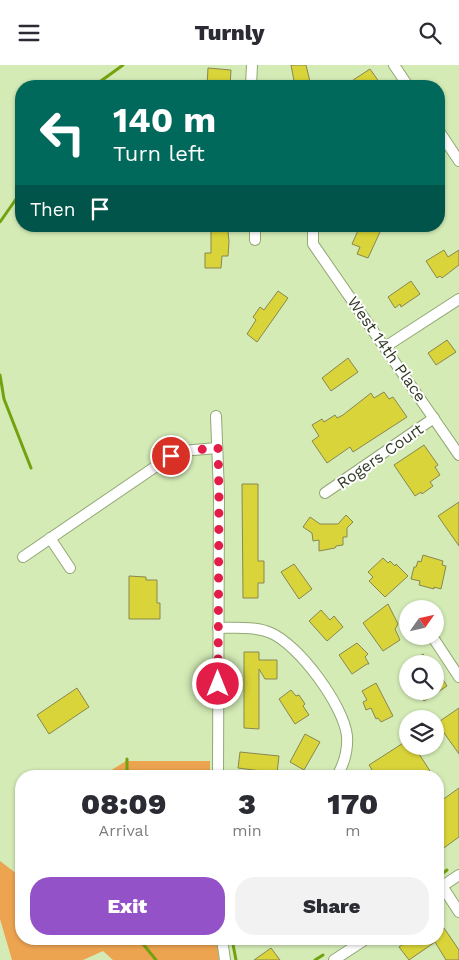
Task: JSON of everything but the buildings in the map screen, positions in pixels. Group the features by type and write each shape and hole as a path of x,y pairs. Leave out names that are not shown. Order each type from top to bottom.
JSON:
{"street":[{"path":"251,80 252,65"},
{"path":"394,65 404,80"},
{"path":"445,142 459,161"},
{"path":"254,240 255,232"},
{"name":"West 14th Place","path":"313,232 313,243 459,455"},
{"path":"385,347 459,299"},
{"path":"216,416 219,493 218,770"},
{"name":"Rogers Court","path":"325,493 434,418"},
{"path":"22,557 171,456 182,451 218,448"},
{"path":"50,539 70,568"},
{"path":"218,628 255,628 269,632 283,639 305,659 340,711 345,724 347,737 346,752 341,770"},
{"path":"438,645 459,677"},
{"path":"444,885 459,875"},
{"path":"444,893 459,912"},
{"path":"223,945 225,960"},
{"path":"334,960 357,945"}],"shaded area":[{"path":"126,761 210,761 210,770 112,770"},
{"path":"0,861 15,872 15,945 218,945 219,960 113,960 103,951 83,960 12,960 0,919"}],"waterway":[{"path":"102,80 123,65"},
{"path":"0,222 15,201"},
{"path":"0,375 4,399 31,468"},
{"path":"127,759 127,770"},
{"path":"144,945 156,960"},
{"path":"233,945 236,960"},
{"path":"315,960 323,955"}],"route":[{"path":"171,456 182,451 218,448 218,684"}]}
